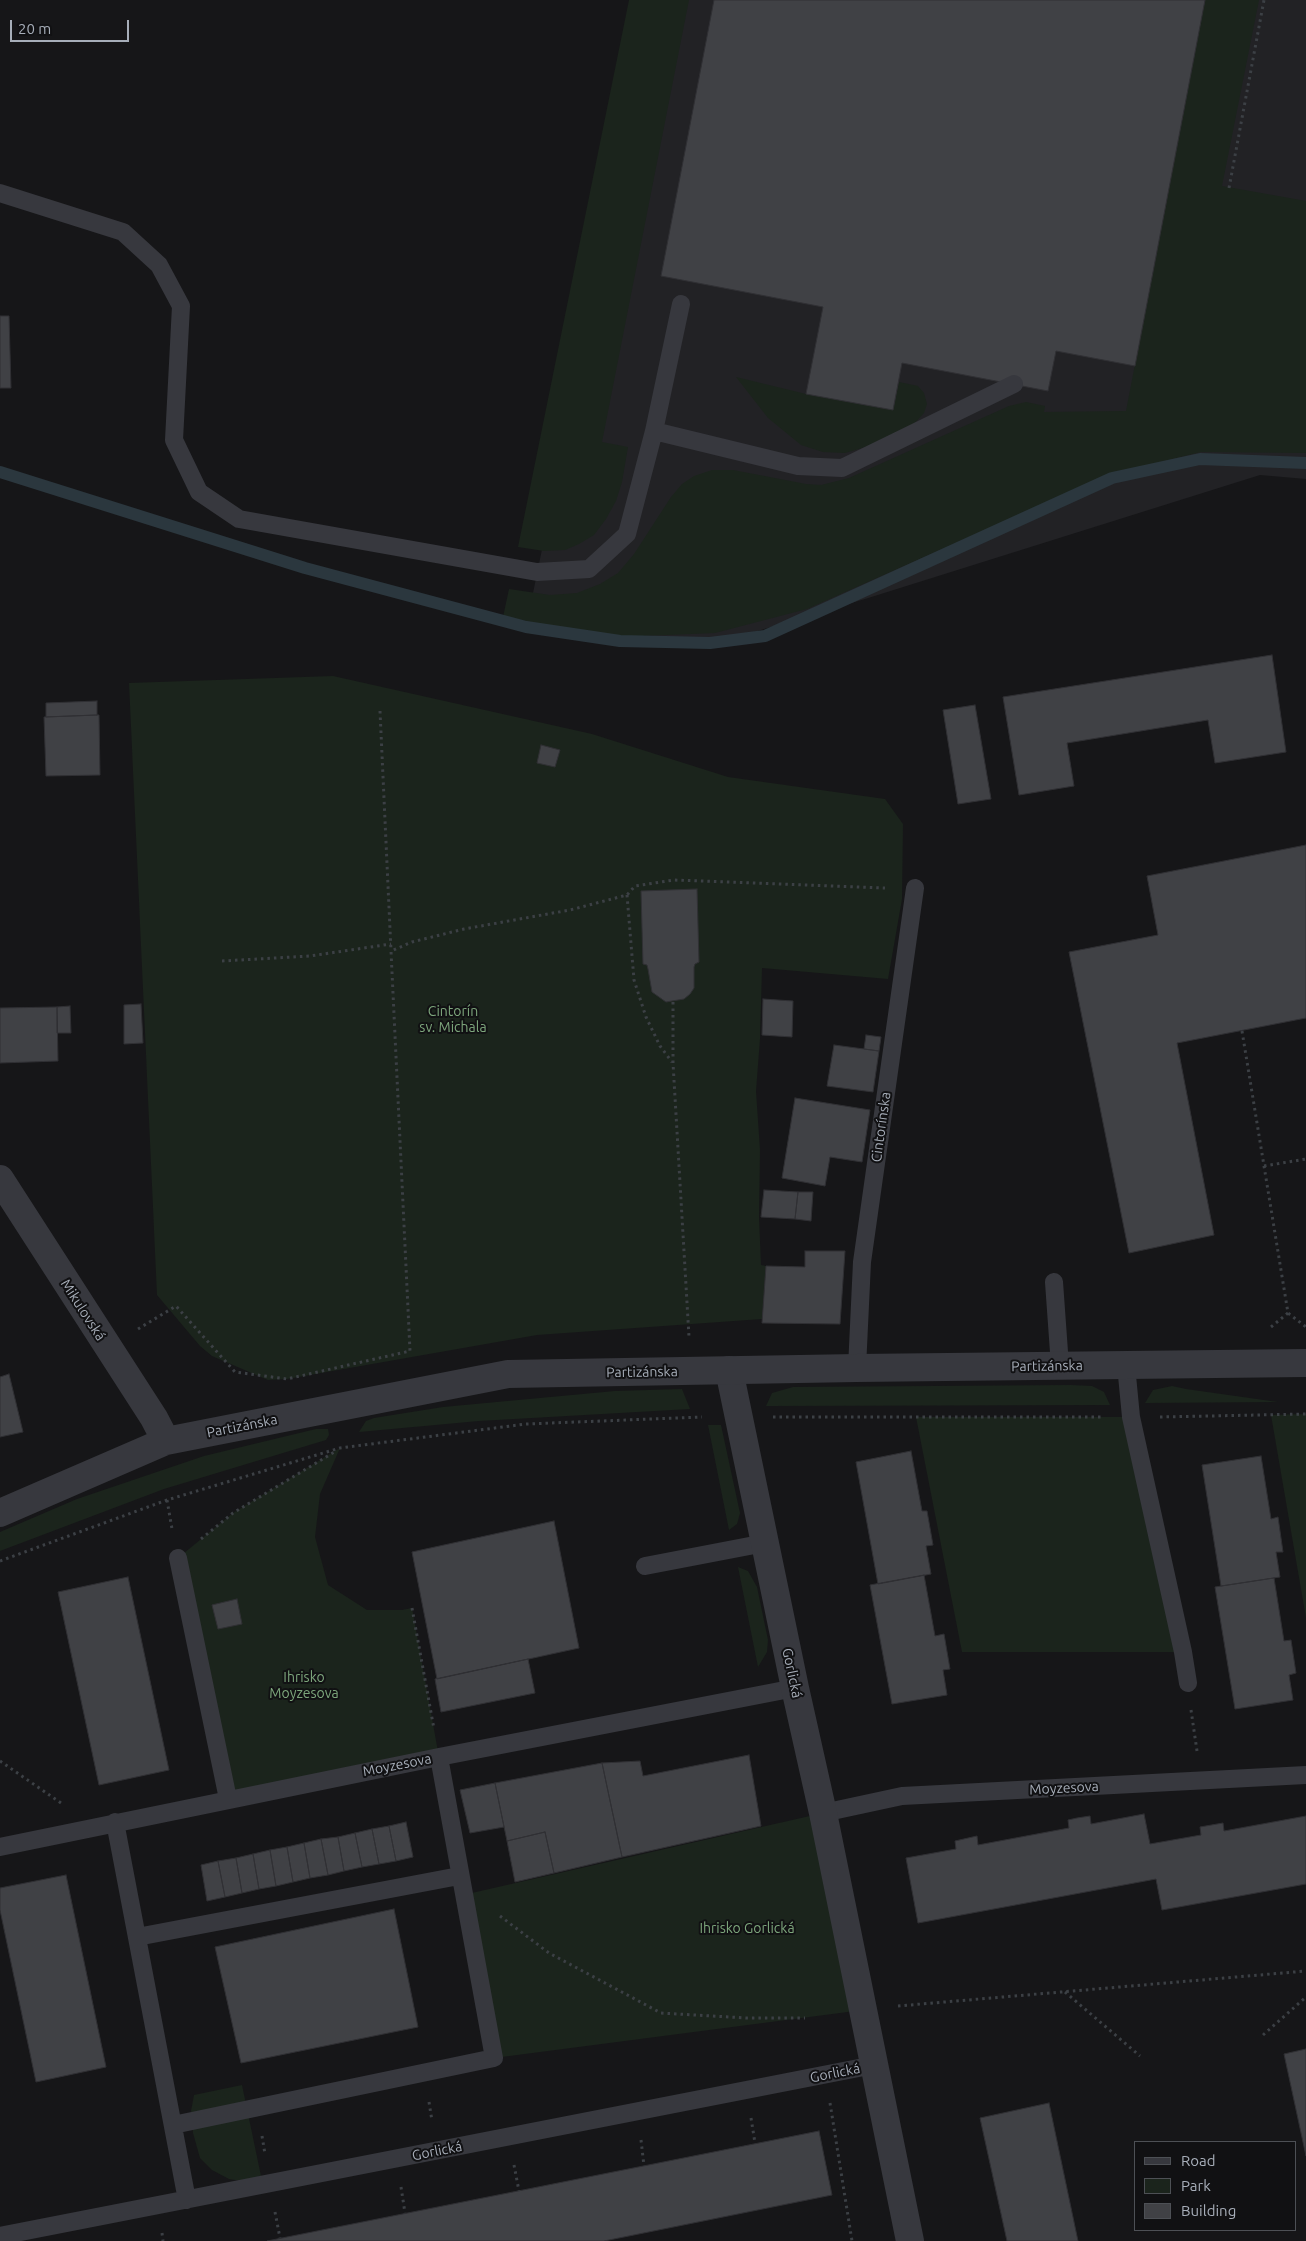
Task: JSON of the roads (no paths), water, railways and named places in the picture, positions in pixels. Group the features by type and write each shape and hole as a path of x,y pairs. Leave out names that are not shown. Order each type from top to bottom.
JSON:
{"street":[{"name":"Mikulovská","path":"0,1180 154,1418 166,1441"},
{"name":"Partizánska","path":"0,1514 166,1441 508,1374 1306,1363"},
{"name":"Gorlická","path":"729,1370 794,1688 823,1813 910,2241"}],"lane":[{"path":"0,193 123,232 159,264 181,306 174,440 199,492 239,519 537,572 588,569 627,534 654,431 681,304"},
{"path":"654,431 798,466 842,468 1014,384"},
{"name":"Cintorínska","path":"857,1368 862,1262 915,888"},
{"path":"1054,1282 1060,1366"},
{"path":"1126,1365 1131,1417 1183,1652 1188,1683"},
{"path":"645,1566 765,1543"},
{"path":"178,1558 228,1799"},
{"name":"Moyzesova","path":"0,1847 228,1799 794,1688"},
{"path":"173,2125 494,2058 460,1881 439,1757"},
{"name":"Moyzesova","path":"823,1813 902,1796 1306,1775"},
{"path":"115,1822 187,2200"},
{"path":"137,1937 460,1881"},
{"name":"Gorlická","path":"0,2236 874,2065"}],"waterway":[{"path":"0,472 305,568 526,627 620,641 710,643 765,636 1112,478 1200,459 1306,463"}],"park label":[{"name":"Cintorín sv. Michala","path":"453,1020"},
{"name":"Ihrisko Moyzesova","path":"304,1685"},
{"name":"Ihrisko Gorlická","path":"747,1928"}]}
